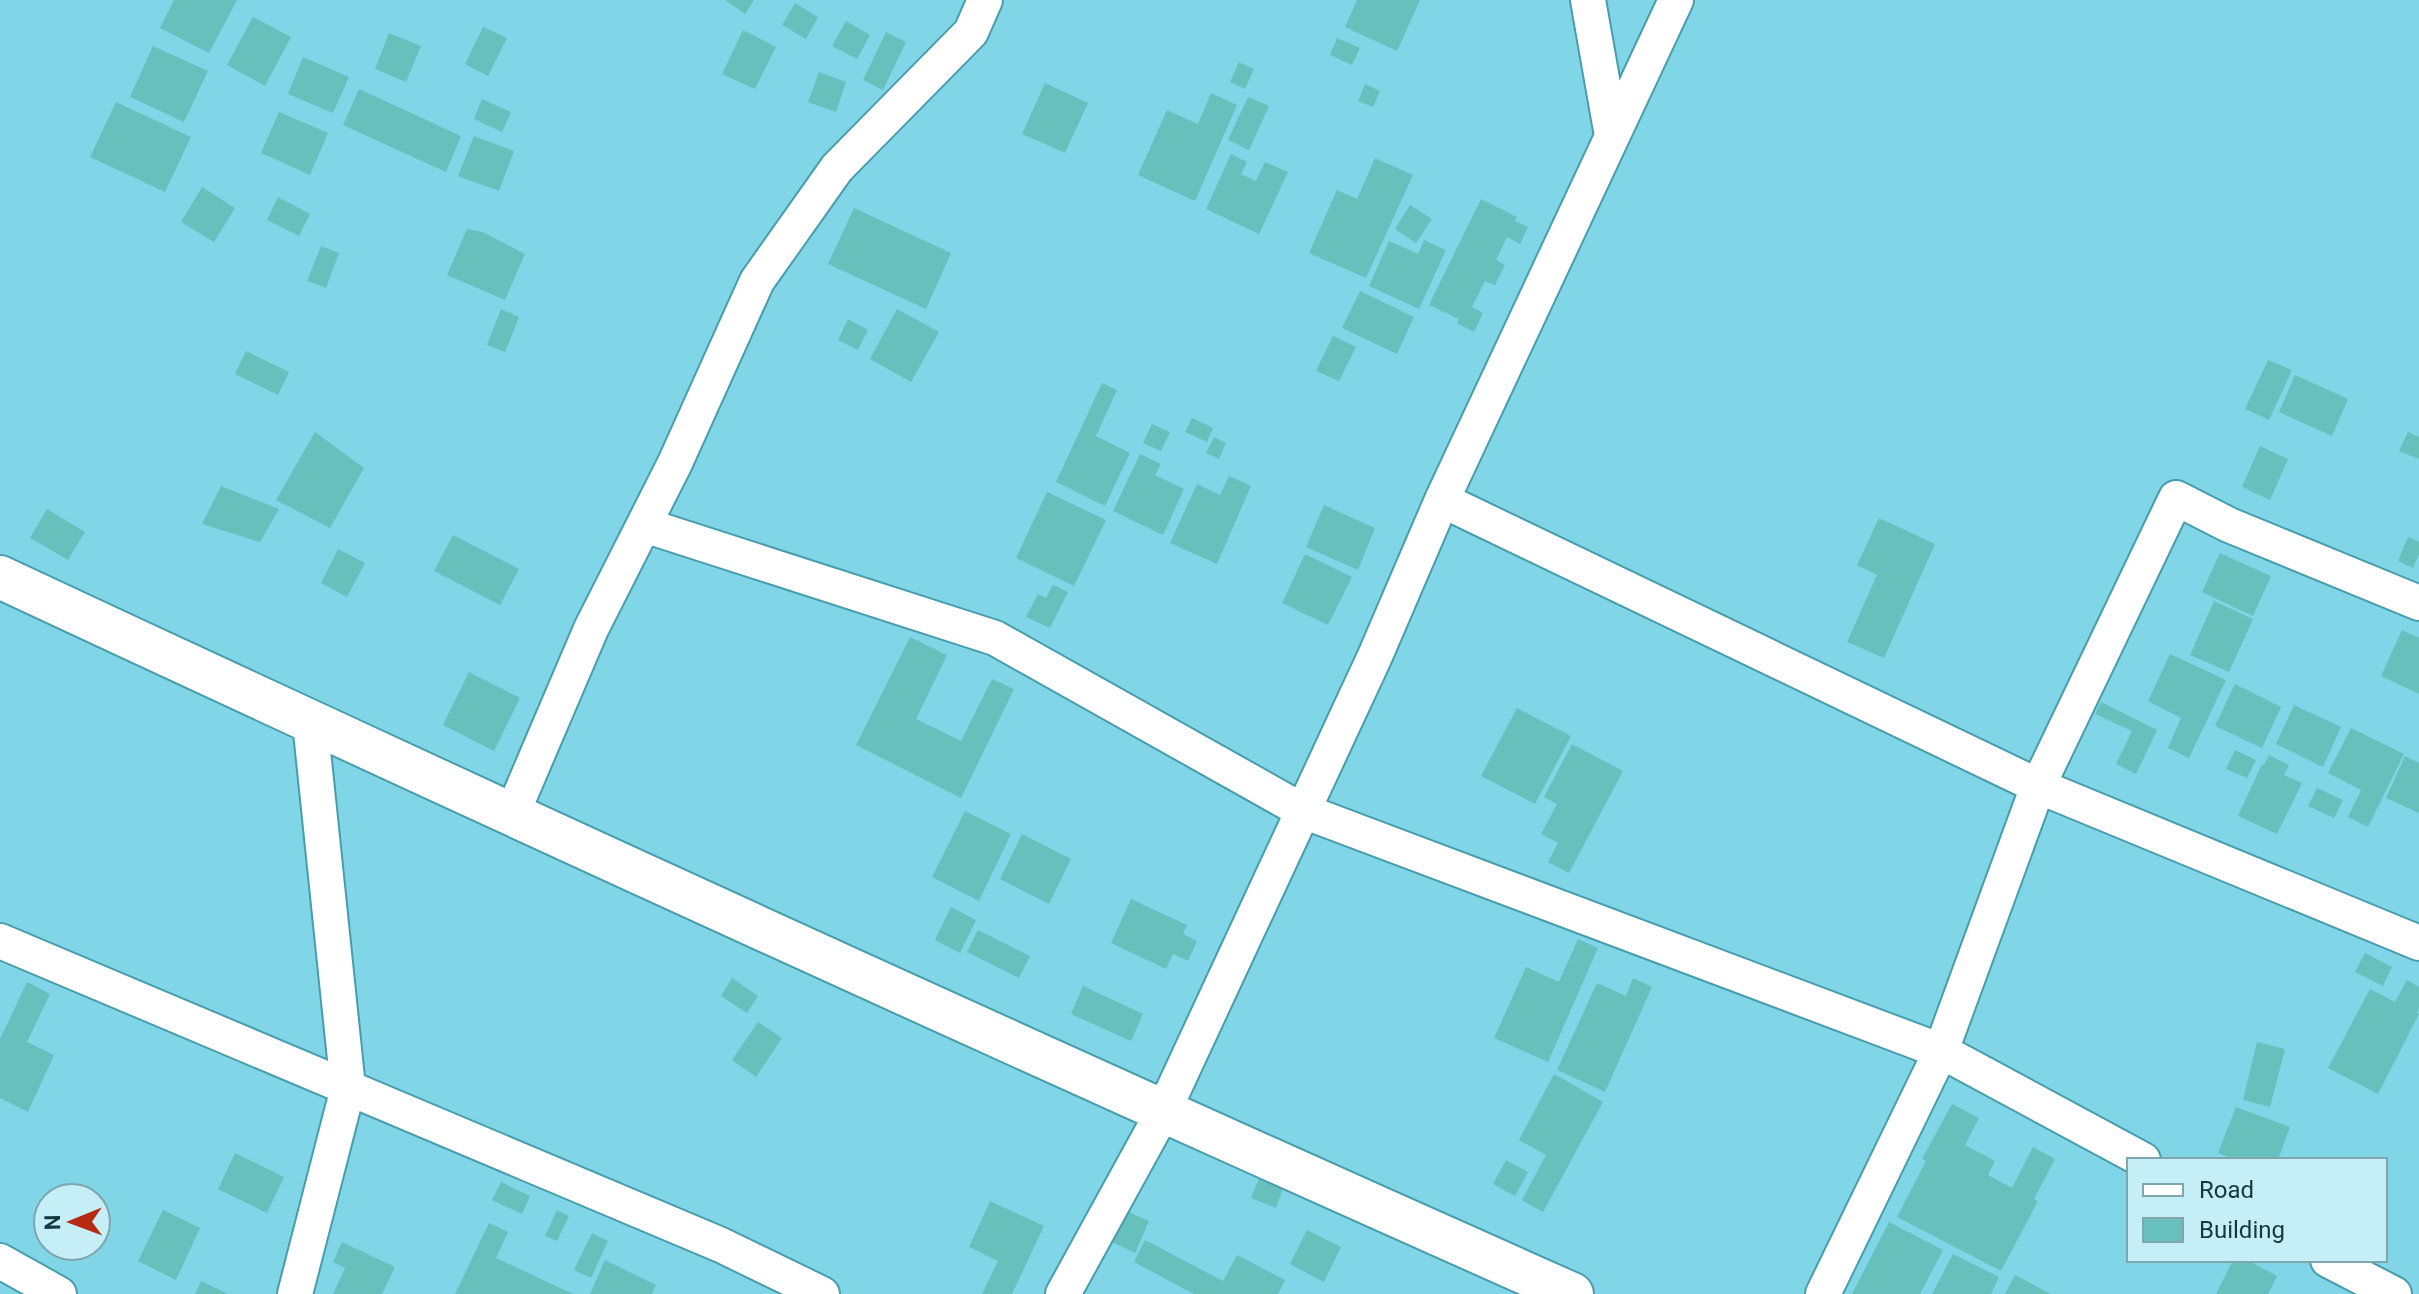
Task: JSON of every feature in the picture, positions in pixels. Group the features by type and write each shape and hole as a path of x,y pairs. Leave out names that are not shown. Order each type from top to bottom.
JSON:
{"street":[{"path":"512,814 591,629 675,463 757,281 837,168 971,32 985,0"},
{"path":"1588,0 1612,136"},
{"path":"1063,1294 1163,1112 1375,656 1442,500 1676,0"},
{"path":"1823,1294 1941,1051 2038,786 2176,498 2229,525 2419,603"},
{"path":"1442,500 2038,786 2419,943"},
{"path":"644,525 995,638 1303,811 1941,1051 2139,1158"},
{"path":"0,577 1163,1112 1572,1294"},
{"path":"295,1294 348,1088 310,722"},
{"path":"0,941 721,1245 822,1294"},
{"path":"0,1261 59,1294"},
{"path":"2332,1262 2394,1294"}],"building":[{"path":"174,0 237,0 209,53 160,28"},
{"path":"725,0 754,0 745,14"},
{"path":"1357,0 1420,0 1397,51 1345,27"},
{"path":"795,3 818,17 806,39 782,25"},
{"path":"253,17 291,37 265,86 227,65"},
{"path":"846,21 870,35 857,59 832,46"},
{"path":"483,27 507,38 488,76 465,64"},
{"path":"743,30 776,47 755,89 722,74"},
{"path":"886,32 906,42 883,90 863,80"},
{"path":"389,33 421,46 406,82 375,69"},
{"path":"1337,38 1360,48 1352,65 1330,55"},
{"path":"153,46 208,71 184,122 130,97"},
{"path":"303,57 349,77 333,113 288,94"},
{"path":"1239,62 1254,69 1245,89 1230,82"},
{"path":"819,72 846,82 836,112 808,102"},
{"path":"1045,83 1088,103 1065,153 1022,134"},
{"path":"1365,84 1380,91 1373,107 1358,101"},
{"path":"359,89 461,136 446,172 343,125"},
{"path":"1211,93 1237,105 1195,201 1138,175 1167,110 1198,124"},
{"path":"1248,97 1269,106 1249,150 1228,140"},
{"path":"482,99 511,112 502,132 474,119"},
{"path":"116,102 191,137 165,192 90,157"},
{"path":"279,112 328,133 310,175 261,153"},
{"path":"474,136 514,151 499,191 458,176"},
{"path":"1231,154 1247,162 1241,174 1256,181 1265,162 1288,172 1259,234 1206,209"},
{"path":"1375,158 1413,175 1366,278 1309,253 1337,190 1357,199"},
{"path":"202,187 235,208 214,242 181,222"},
{"path":"278,197 310,214 299,236 267,220"},
{"path":"1481,199 1517,217 1515,221 1528,227 1520,244 1507,237 1496,260 1505,265 1495,285 1485,281 1472,307 1483,313 1474,332 1457,323 1459,319 1429,305"},
{"path":"1410,205 1432,219 1416,243 1395,229"},
{"path":"854,208 951,253 926,309 828,264"},
{"path":"467,229 483,232 525,254 505,300 447,275"},
{"path":"1424,240 1446,250 1419,309 1369,286 1389,241 1418,254"},
{"path":"321,246 339,253 326,288 307,281"},
{"path":"1360,291 1414,317 1397,354 1342,328"},
{"path":"501,309 519,317 505,352 487,345"},
{"path":"897,309 939,332 911,382 870,359"},
{"path":"848,319 868,330 858,350 838,340"},
{"path":"1333,336 1356,347 1339,381 1316,371"},
{"path":"246,351 289,372 278,395 235,374"},
{"path":"2268,360 2292,370 2269,420 2245,409"},
{"path":"2295,375 2348,399 2332,436 2279,412"},
{"path":"1102,383 1117,390 1096,436 1130,453 1105,506 1056,482"},
{"path":"1192,418 1213,428 1207,442 1185,432"},
{"path":"1152,424 1170,432 1161,451 1143,443"},
{"path":"315,432 364,468 330,528 276,500"},
{"path":"2408,432 2419,437 2419,459 2399,451"},
{"path":"1214,437 1226,443 1219,459 1206,453"},
{"path":"2260,446 2288,459 2270,500 2242,487"},
{"path":"1140,454 1161,464 1155,475 1184,489 1163,535 1113,511"},
{"path":"1229,476 1251,486 1217,564 1170,543 1197,484 1220,495"},
{"path":"221,486 279,509 260,542 202,524"},
{"path":"1047,492 1106,520 1074,586 1016,558"},
{"path":"1324,505 1375,528 1358,570 1306,547"},
{"path":"47,509 85,532 68,560 30,538"},
{"path":"1879,518 1935,544 1884,658 1847,642 1877,575 1857,565"},
{"path":"453,535 519,569 500,605 434,571"},
{"path":"2408,537 2419,542 2419,554 2413,568 2398,561"},
{"path":"338,549 365,563 347,597 321,583"},
{"path":"2220,553 2271,576 2253,616 2202,592"},
{"path":"1305,554 1352,577 1328,625 1282,603"},
{"path":"1053,585 1068,592 1050,628 1026,617 1038,594 1046,598"},
{"path":"2214,601 2253,619 2229,672 2190,655"},
{"path":"2402,630 2419,638 2419,694 2381,676"},
{"path":"910,637 947,655 916,719 961,741 992,679 1014,689 961,798 856,745"},
{"path":"2170,654 2226,680 2189,758 2168,748 2181,718 2148,701"},
{"path":"469,672 520,698 494,751 443,725"},
{"path":"2235,684 2281,707 2262,748 2215,726"},
{"path":"2101,702 2157,730 2136,774 2116,764 2132,731 2095,714"},
{"path":"2294,705 2341,727 2323,767 2276,744"},
{"path":"1517,708 1571,736 1535,804 1481,776"},
{"path":"2351,728 2404,754 2368,827 2348,817 2361,790 2328,773"},
{"path":"1572,744 1623,771 1569,873 1548,862 1558,843 1541,834 1557,804 1544,797"},
{"path":"2235,750 2256,760 2247,778 2226,769"},
{"path":"2269,755 2289,765 2284,775 2302,783 2277,834 2238,816"},
{"path":"2405,756 2419,763 2419,813 2386,798"},
{"path":"2317,788 2343,800 2334,818 2308,806"},
{"path":"965,811 1011,834 979,901 932,877"},
{"path":"1022,834 1071,859 1049,904 1000,879"},
{"path":"1131,899 1187,925 1183,934 1197,941 1188,961 1173,954 1166,969 1111,943"},
{"path":"951,907 976,920 960,953 935,940"},
{"path":"978,930 1030,956 1019,978 967,952"},
{"path":"1578,939 1598,948 1548,1062 1494,1038 1526,967 1559,982"},
{"path":"2365,953 2392,967 2383,986 2355,972"},
{"path":"732,978 758,996 747,1013 721,996"},
{"path":"1633,978 1652,987 1605,1092 1557,1070 1597,983 1626,996"},
{"path":"2407,980 2419,987 2419,1014 2378,1094 2328,1068 2370,989 2395,1002"},
{"path":"27,982 50,994 27,1042 54,1055 28,1112 0,1098 0,1039"},
{"path":"1083,986 1143,1014 1131,1041 1071,1014"},
{"path":"758,1022 782,1038 756,1077 732,1060"},
{"path":"2257,1042 2285,1049 2270,1107 2243,1100"},
{"path":"1554,1074 1603,1102 1543,1212 1522,1200 1546,1155 1519,1140"},
{"path":"1952,1104 1979,1118 1965,1145 1995,1161 1988,1175 2012,1188 2033,1147 2055,1159 2034,1199 2038,1201 2001,1271 1897,1217 1926,1161 1922,1159"},
{"path":"2236,1107 2290,1127 2279,1158 2231,1158 2218,1153"},
{"path":"235,1153 284,1177 267,1213 218,1189"},
{"path":"1506,1160 1528,1172 1515,1196 1493,1184"},
{"path":"1260,1176 1284,1185 1276,1208 1251,1198"},
{"path":"501,1182 530,1196 522,1214 492,1200"},
{"path":"990,1201 1044,1226 1012,1294 982,1294 998,1261 969,1247"},
{"path":"1122,1209 1149,1221 1135,1253 1108,1240"},
{"path":"163,1210 200,1228 176,1280 138,1261"},
{"path":"557,1210 569,1216 557,1241 545,1236"},
{"path":"1889,1222 1943,1250 1920,1294 1852,1294"},
{"path":"489,1223 508,1232 496,1258 573,1294 455,1294"},
{"path":"1307,1230 1341,1247 1324,1282 1290,1264"},
{"path":"592,1233 608,1241 591,1278 574,1270"},
{"path":"1145,1240 1223,1281 1237,1255 1285,1280 1278,1294 1194,1294 1134,1262"},
{"path":"342,1242 395,1267 382,1294 333,1294 345,1268 333,1262"},
{"path":"1953,1254 1999,1277 1991,1294 1932,1294"},
{"path":"605,1260 656,1285 652,1294 590,1294"},
{"path":"2232,1262 2251,1262 2277,1276 2268,1294 2216,1294"},
{"path":"2015,1275 2051,1294 2005,1294"},
{"path":"201,1281 228,1294 195,1294"}]}
